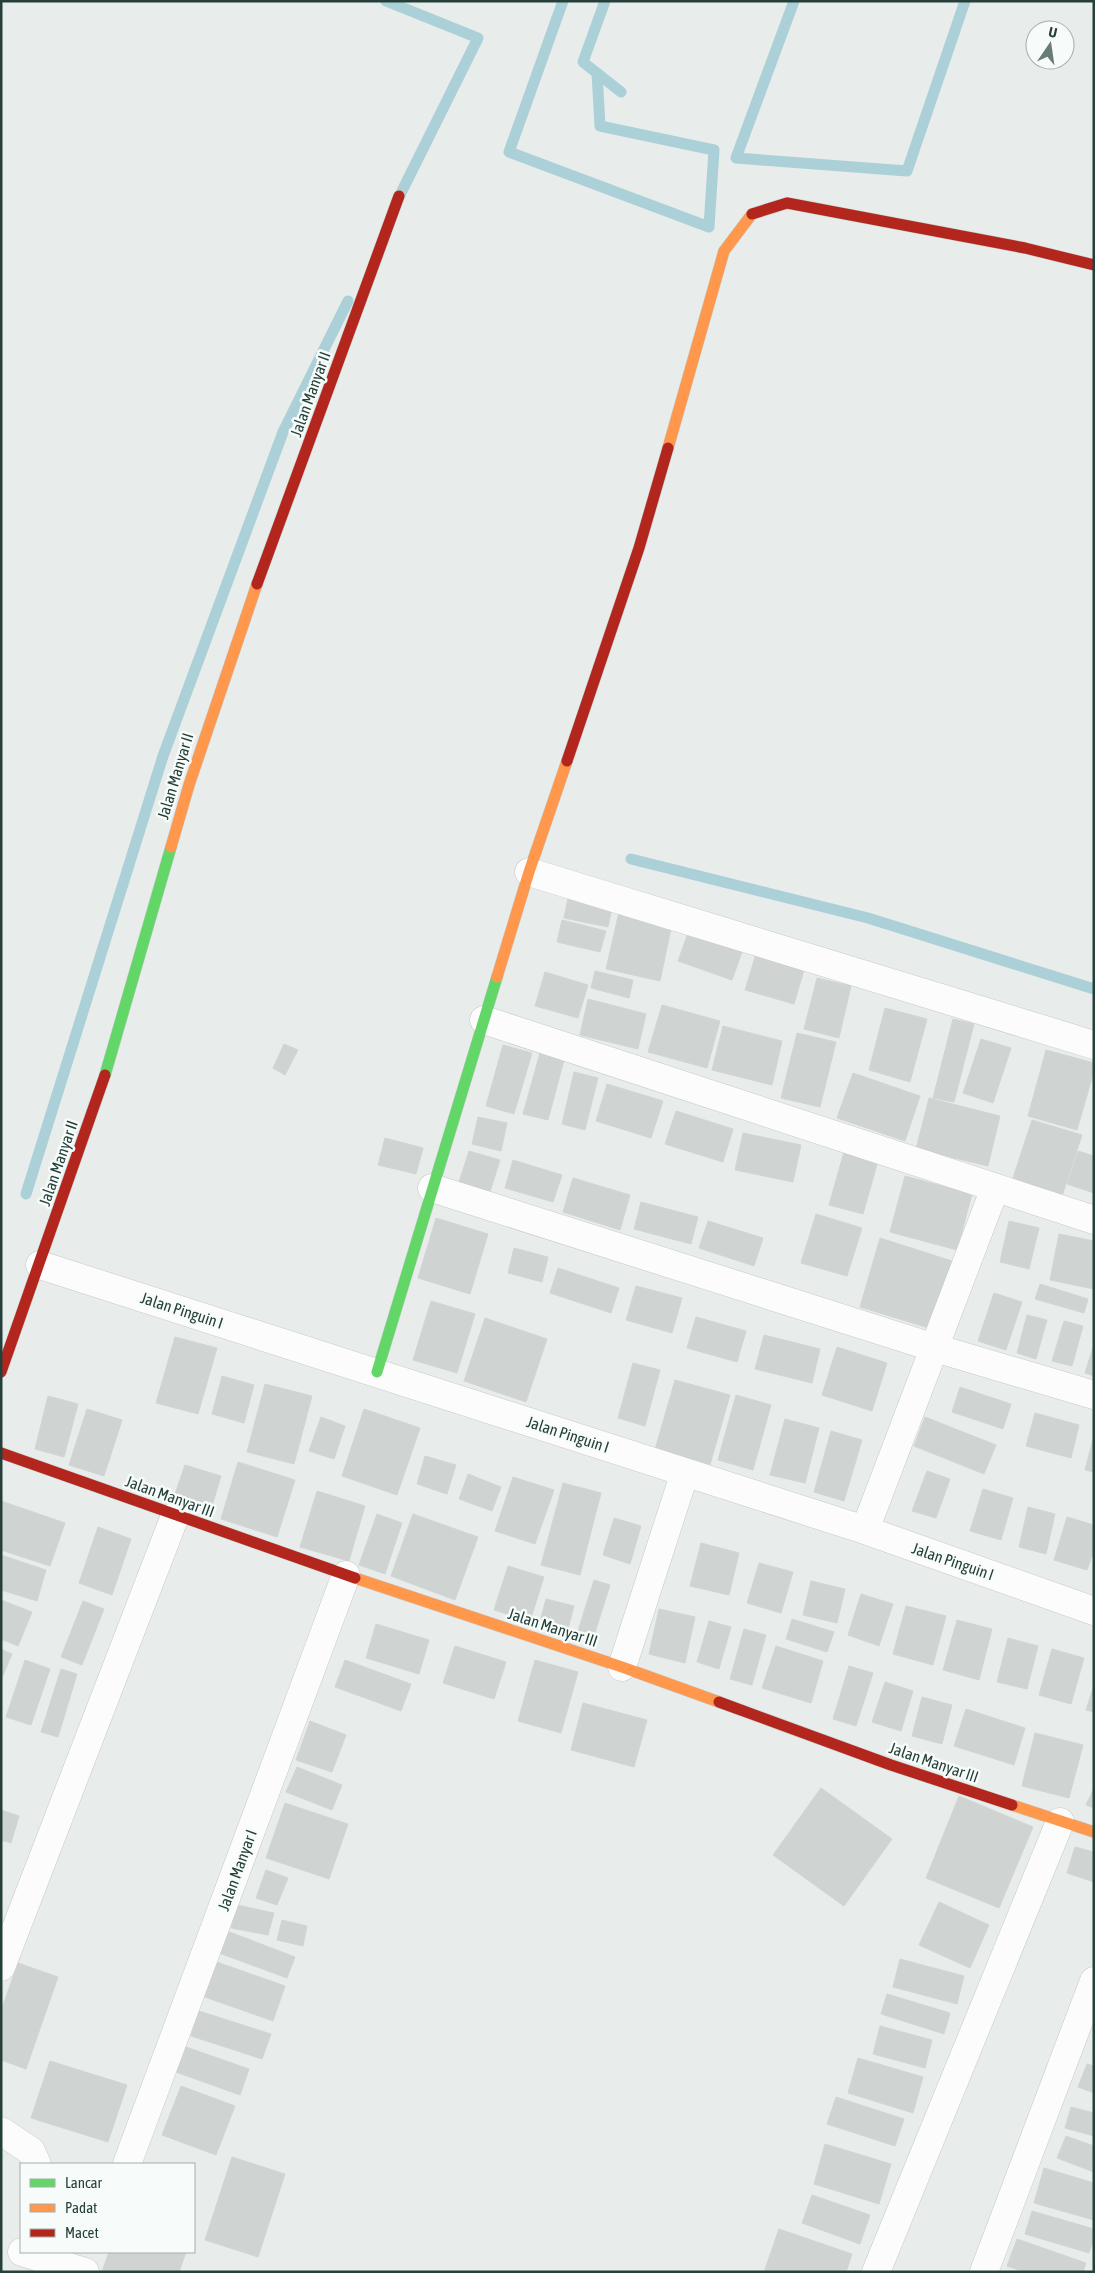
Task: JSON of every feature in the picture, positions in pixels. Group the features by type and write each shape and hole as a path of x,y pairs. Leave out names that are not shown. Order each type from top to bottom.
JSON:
{"street":[{"name":"Jalan Manyar II","path":"1,1372 97,1102 189,785 237,640 399,196"},
{"path":"377,1372 529,872 639,548 724,251 750,215 787,203 1025,248 1094,265"},
{"path":"529,872 1094,1045"},
{"path":"484,1020 1094,1220"},
{"path":"432,1188 935,1348 1094,1395"},
{"path":"865,1530 995,1188"},
{"name":"Jalan Pinguin I","path":"40,1265 865,1530 1094,1611"},
{"name":"Jalan Manyar III","path":"1,1453 346,1575 622,1667 891,1765 1094,1832"},
{"path":"622,1667 685,1472"},
{"path":"1,1967 175,1516"},
{"name":"Jalan Manyar I","path":"127,2163 346,1575"},
{"path":"876,2272 1060,1822"},
{"path":"984,2272 1094,1981"},
{"path":"1,2131 12,2136 31,2151 37,2163"},
{"path":"1,2245 20,2251"},
{"path":"27,2253 85,2272"},
{"path":"89,2272 96,2253"}],"building":[{"path":"569,893 613,903 608,927 564,918"},
{"path":"619,912 672,924 660,981 606,969"},
{"path":"562,920 606,931 600,952 557,942"},
{"path":"689,930 743,949 732,980 678,961"},
{"path":"756,954 805,967 794,1004 745,990"},
{"path":"595,971 633,980 629,998 591,988"},
{"path":"545,972 588,985 578,1018 535,1006"},
{"path":"817,978 851,986 839,1038 804,1029"},
{"path":"588,999 646,1014 638,1049 580,1035"},
{"path":"662,1005 720,1021 707,1068 648,1052"},
{"path":"885,1008 927,1019 910,1082 869,1070"},
{"path":"953,1019 974,1024 954,1102 933,1098"},
{"path":"723,1026 782,1041 772,1085 712,1070"},
{"path":"797,1033 836,1042 820,1107 781,1098"},
{"path":"981,1039 1011,1048 993,1103 963,1093"},
{"path":"284,1044 298,1050 285,1075 273,1068"},
{"path":"503,1045 532,1053 514,1114 486,1106"},
{"path":"1046,1050 1094,1063 1094,1071 1077,1130 1028,1116"},
{"path":"540,1053 564,1060 548,1120 523,1114"},
{"path":"574,1072 598,1078 585,1130 562,1124"},
{"path":"853,1073 920,1096 905,1141 837,1118"},
{"path":"607,1084 663,1101 651,1138 596,1121"},
{"path":"929,1098 1000,1116 988,1166 916,1149"},
{"path":"676,1111 733,1129 723,1162 665,1144"},
{"path":"478,1117 507,1123 501,1151 472,1144"},
{"path":"1032,1120 1082,1135 1061,1199 1011,1184"},
{"path":"743,1133 801,1145 793,1182 735,1170"},
{"path":"385,1138 423,1148 416,1174 378,1165"},
{"path":"469,1151 500,1160 489,1195 458,1185"},
{"path":"1078,1151 1094,1156 1094,1193 1067,1184"},
{"path":"844,1152 878,1161 863,1214 829,1205"},
{"path":"513,1160 562,1175 553,1202 505,1188"},
{"path":"905,1176 972,1194 957,1250 890,1232"},
{"path":"573,1178 630,1195 620,1230 563,1212"},
{"path":"641,1202 698,1217 691,1244 634,1229"},
{"path":"816,1214 862,1228 847,1276 801,1263"},
{"path":"436,1218 488,1234 470,1294 418,1278"},
{"path":"708,1221 763,1238 754,1266 699,1248"},
{"path":"1009,1221 1039,1228 1029,1269 1000,1262"},
{"path":"1059,1234 1094,1241 1094,1289 1050,1280"},
{"path":"880,1238 952,1261 932,1329 860,1307"},
{"path":"514,1248 548,1257 542,1282 508,1273"},
{"path":"558,1268 619,1288 611,1313 550,1293"},
{"path":"1040,1284 1088,1299 1084,1313 1035,1299"},
{"path":"636,1286 682,1298 672,1333 626,1320"},
{"path":"994,1293 1022,1302 1006,1350 978,1341"},
{"path":"431,1301 475,1314 457,1373 413,1360"},
{"path":"1027,1315 1047,1320 1036,1359 1017,1353"},
{"path":"696,1317 746,1331 737,1362 687,1348"},
{"path":"485,1318 547,1339 526,1402 464,1381"},
{"path":"1064,1321 1083,1326 1072,1366 1052,1361"},
{"path":"764,1335 820,1349 812,1383 755,1369"},
{"path":"175,1337 217,1348 198,1414 156,1403"},
{"path":"1094,1344 1094,1376 1085,1373"},
{"path":"837,1347 887,1363 872,1411 822,1395"},
{"path":"633,1363 660,1370 645,1426 618,1418"},
{"path":"222,1376 254,1385 244,1423 212,1414"},
{"path":"675,1380 730,1395 709,1468 654,1453"},
{"path":"265,1384 312,1396 294,1464 247,1452"},
{"path":"960,1387 1011,1404 1003,1429 952,1412"},
{"path":"736,1395 771,1405 753,1470 718,1460"},
{"path":"48,1396 78,1404 64,1457 35,1449"},
{"path":"87,1409 122,1420 104,1476 69,1465"},
{"path":"364,1409 420,1428 397,1495 342,1476"},
{"path":"1035,1413 1079,1425 1071,1458 1026,1446"},
{"path":"321,1417 345,1426 334,1459 309,1451"},
{"path":"925,1417 996,1445 984,1474 914,1446"},
{"path":"785,1419 819,1428 805,1483 770,1475"},
{"path":"831,1431 862,1440 844,1501 814,1492"},
{"path":"1094,1435 1094,1472 1085,1470"},
{"path":"425,1456 456,1465 447,1494 417,1484"},
{"path":"238,1462 295,1480 277,1537 221,1519"},
{"path":"185,1465 221,1476 212,1506 175,1494"},
{"path":"927,1471 950,1479 936,1518 912,1511"},
{"path":"468,1474 501,1487 492,1511 459,1499"},
{"path":"513,1477 554,1490 535,1544 495,1531"},
{"path":"563,1483 601,1493 580,1575 541,1565"},
{"path":"983,1489 1013,1498 1001,1540 970,1531"},
{"path":"317,1491 365,1506 349,1561 300,1547"},
{"path":"1,1501 65,1523 50,1566 1,1550"},
{"path":"1028,1507 1055,1514 1046,1554 1019,1547"},
{"path":"377,1514 402,1523 385,1574 359,1565"},
{"path":"413,1514 478,1537 455,1600 391,1576"},
{"path":"1067,1517 1094,1525 1094,1550 1087,1570 1054,1560"},
{"path":"614,1518 641,1526 630,1564 603,1555"},
{"path":"98,1527 131,1539 112,1595 79,1583"},
{"path":"701,1543 739,1553 729,1595 690,1586"},
{"path":"1,1555 46,1570 37,1601 1,1590"},
{"path":"759,1563 793,1572 781,1613 747,1603"},
{"path":"508,1566 544,1577 530,1621 494,1610"},
{"path":"594,1580 610,1585 594,1636 578,1631"},
{"path":"811,1581 845,1589 837,1623 803,1615"},
{"path":"861,1594 893,1604 879,1646 848,1635"},
{"path":"546,1599 574,1606 568,1629 540,1622"},
{"path":"1,1600 32,1612 18,1646 1,1639"},
{"path":"83,1601 104,1609 82,1665 61,1657"},
{"path":"906,1606 946,1616 933,1665 893,1654"},
{"path":"659,1609 695,1617 685,1663 649,1654"},
{"path":"792,1619 834,1632 827,1652 786,1639"},
{"path":"957,1620 992,1629 979,1680 943,1670"},
{"path":"709,1621 731,1627 719,1669 697,1662"},
{"path":"376,1624 429,1640 419,1674 366,1658"},
{"path":"744,1629 766,1635 752,1685 730,1679"},
{"path":"1008,1638 1038,1646 1027,1689 997,1682"},
{"path":"455,1646 506,1662 494,1699 443,1683"},
{"path":"776,1646 823,1661 811,1703 762,1688"},
{"path":"1,1649 12,1654 1,1680"},
{"path":"1052,1649 1084,1658 1071,1704 1039,1695"},
{"path":"25,1660 50,1669 31,1725 6,1717"},
{"path":"345,1660 411,1684 401,1711 335,1687"},
{"path":"535,1660 578,1672 561,1733 518,1721"},
{"path":"849,1666 873,1673 856,1726 833,1719"},
{"path":"61,1669 77,1674 58,1737 41,1732"},
{"path":"885,1682 913,1691 901,1731 872,1722"},
{"path":"1094,1685 1094,1712 1086,1710"},
{"path":"922,1697 952,1705 942,1744 912,1736"},
{"path":"583,1703 647,1720 634,1767 571,1750"},
{"path":"966,1709 1025,1728 1014,1765 954,1746"},
{"path":"310,1721 346,1735 332,1772 296,1760"},
{"path":"1035,1733 1083,1745 1069,1798 1022,1786"},
{"path":"297,1767 342,1785 332,1810 286,1792"},
{"path":"821,1788 892,1839 844,1906 773,1855"},
{"path":"1094,1788 1094,1808 1086,1805"},
{"path":"959,1796 1033,1827 999,1908 926,1878"},
{"path":"285,1803 348,1824 329,1879 266,1858"},
{"path":"1,1810 19,1816 11,1843 1,1840"},
{"path":"1075,1847 1094,1852 1094,1882 1067,1873"},
{"path":"266,1870 288,1878 277,1905 256,1898"},
{"path":"939,1902 989,1925 970,1968 919,1945"},
{"path":"237,1905 274,1913 268,1935 231,1928"},
{"path":"282,1920 307,1926 303,1946 277,1940"},
{"path":"227,1931 295,1957 287,1978 219,1953"},
{"path":"900,1959 964,1976 957,2004 893,1987"},
{"path":"214,1961 285,1986 273,2021 202,1996"},
{"path":"18,1963 58,1977 26,2069 1,2060 1,2011"},
{"path":"887,1994 950,2013 944,2034 881,2014"},
{"path":"199,2011 271,2034 262,2059 191,2036"},
{"path":"880,2026 932,2040 925,2068 873,2054"},
{"path":"186,2047 249,2069 240,2095 176,2072"},
{"path":"858,2058 923,2077 913,2113 848,2093"},
{"path":"50,2061 127,2085 108,2142 31,2118"},
{"path":"1087,2064 1094,2066 1094,2093 1078,2087"},
{"path":"181,2086 235,2106 216,2155 162,2135"},
{"path":"836,2097 904,2119 895,2146 827,2124"},
{"path":"1071,2107 1094,2113 1094,2136 1065,2128"},
{"path":"1066,2136 1094,2146 1094,2172 1057,2158"},
{"path":"825,2144 891,2164 879,2204 814,2184"},
{"path":"232,2157 285,2174 258,2257 205,2240"},
{"path":"1044,2168 1094,2183 1094,2220 1034,2203"},
{"path":"812,2195 870,2215 860,2244 802,2223"},
{"path":"1032,2211 1094,2229 1094,2239 1089,2253 1025,2234"},
{"path":"779,2229 852,2254 846,2272 764,2272"},
{"path":"1017,2239 1086,2263 1083,2272 1025,2272 1007,2266"},
{"path":"109,2253 186,2253 179,2272 102,2272"}],"waterway":[{"path":"386,1 478,38 399,197"},
{"path":"563,1 509,152 709,227 714,150 600,126 597,73"},
{"path":"605,1 583,62 621,92"},
{"path":"794,1 736,158 907,171 965,1"},
{"path":"26,1194 163,756 283,432 348,301"},
{"path":"631,859 868,918 1094,989"}],"traffic: fast":[{"path":"105,1075 171,847"},
{"path":"377,1372 497,977"}],"traffic: slow":[{"path":"668,448 724,251 752,214"},
{"path":"171,847 189,785 257,584"},
{"path":"497,977 529,872 567,761"},
{"path":"355,1578 622,1667 719,1702"},
{"path":"1012,1805 1094,1832"}],"traffic: jam":[{"path":"257,584 399,196"},
{"path":"752,214 787,203 1025,248 1094,265"},
{"path":"567,761 639,548 668,448"},
{"path":"1,1372 105,1075"},
{"path":"1,1453 355,1578"},
{"path":"719,1702 891,1765 1012,1805"}]}
